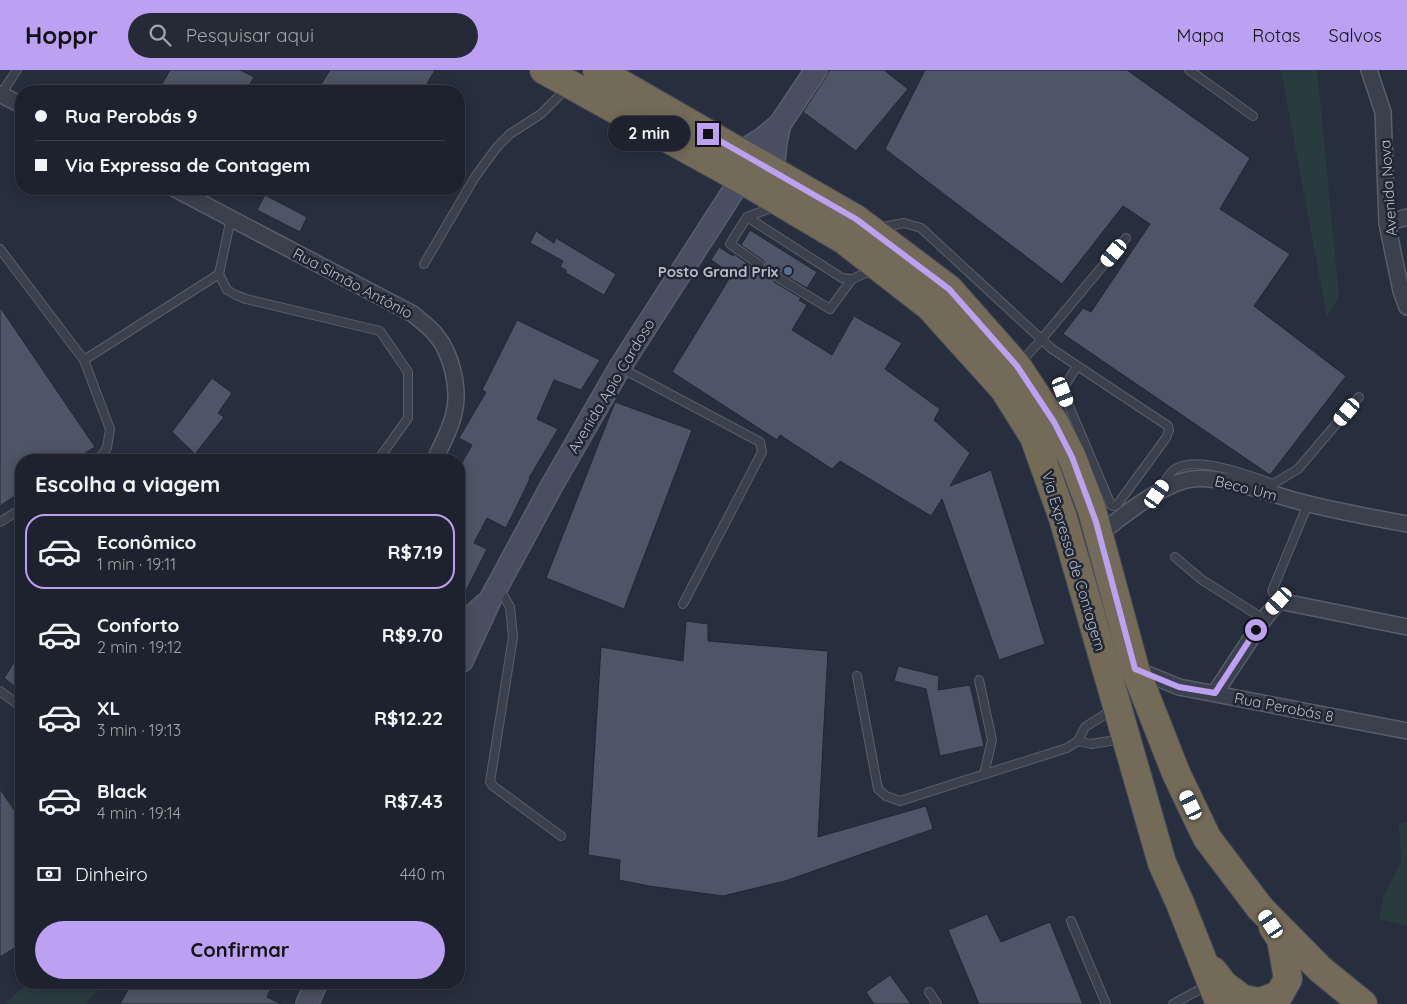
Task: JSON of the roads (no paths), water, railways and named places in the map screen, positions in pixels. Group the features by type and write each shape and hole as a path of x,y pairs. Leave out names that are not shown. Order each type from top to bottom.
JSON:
{"highway":[{"name":"Via Expressa de Contagem","path":"544,70 741,179 844,240 930,307 1004,389 1034,437 1063,518 1162,863 1201,953"},
{"name":"Via Expressa de Contagem","path":"597,70 856,219 949,289 1017,366 1054,422 1072,457 1092,510 1135,669 1176,772 1207,838 1260,908"},
{"path":"1201,953 1224,985 1244,999 1260,1002 1279,995 1288,979 1284,951 1281,939 1260,908"},
{"path":"1260,908 1320,969 1363,1004"},
{"path":"1201,953 1217,994"}],"street":[{"path":"740,152 762,140 780,124 816,70"},
{"name":"Avenida Nova","path":"1369,70 1383,112 1387,224 1407,307"},
{"path":"1,94 15,102"},
{"path":"773,171 780,124"},
{"name":"Avenida Apio Cardoso","path":"465,651 494,592 556,478 620,368 741,179"},
{"name":"Rua Simão Antônio","path":"187,195 413,314 437,336 448,356 455,377 456,400 454,414 437,454"},
{"path":"1387,224 1407,217"},
{"name":"Beco Um","path":"1102,544 1115,522 1157,494 1182,481 1198,478 1216,479 1308,504 1407,524"},
{"name":"Avenida Apio Cardoso","path":"465,622 494,592"},
{"path":"1215,693 1264,618 1279,601 1407,627"},
{"name":"Rua Perobás 8","path":"1135,669 1179,687 1407,731"},
{"path":"307,1004 314,989"}],"lane":[{"path":"1,94 17,70"},
{"path":"1190,70 1253,116"},
{"path":"465,194 497,147 510,134 541,114 570,84"},
{"path":"424,264 464,195"},
{"path":"760,265 730,244 747,217 782,204"},
{"path":"747,217 842,278 852,279"},
{"path":"231,218 219,274 227,290 236,295 380,331 408,372 408,418 382,454"},
{"path":"871,230 904,223 921,228 1052,350 1077,366 1168,426 1169,430 1166,438 1117,505 1114,506 1111,505 1063,392 1077,366"},
{"path":"1017,366 1126,238"},
{"path":"0,249 84,360 110,429 107,448 102,454"},
{"path":"777,277 830,310 852,279 878,267"},
{"path":"84,360 219,274"},
{"path":"620,368 760,442 762,452 683,604"},
{"path":"1157,494 1174,469 1193,463 1237,471 1273,484 1298,468 1359,397"},
{"path":"1279,601 1272,591 1308,504"},
{"path":"0,522 15,513"},
{"path":"1175,557 1202,580 1264,618"},
{"path":"494,592 510,608 513,638 490,782 561,836"},
{"path":"857,676 878,789 886,796 900,801 1068,748 1078,741 1085,727 1118,706"},
{"path":"978,680 992,740 984,774"},
{"path":"0,691 15,702"},
{"path":"1078,741 1091,744 1126,738"},
{"path":"1071,921 1106,1004"},
{"path":"929,992 937,1004"},
{"path":"1173,1004 1217,994"}],"place":[{"name":"Posto Grand Prix","path":"788,271"}]}
